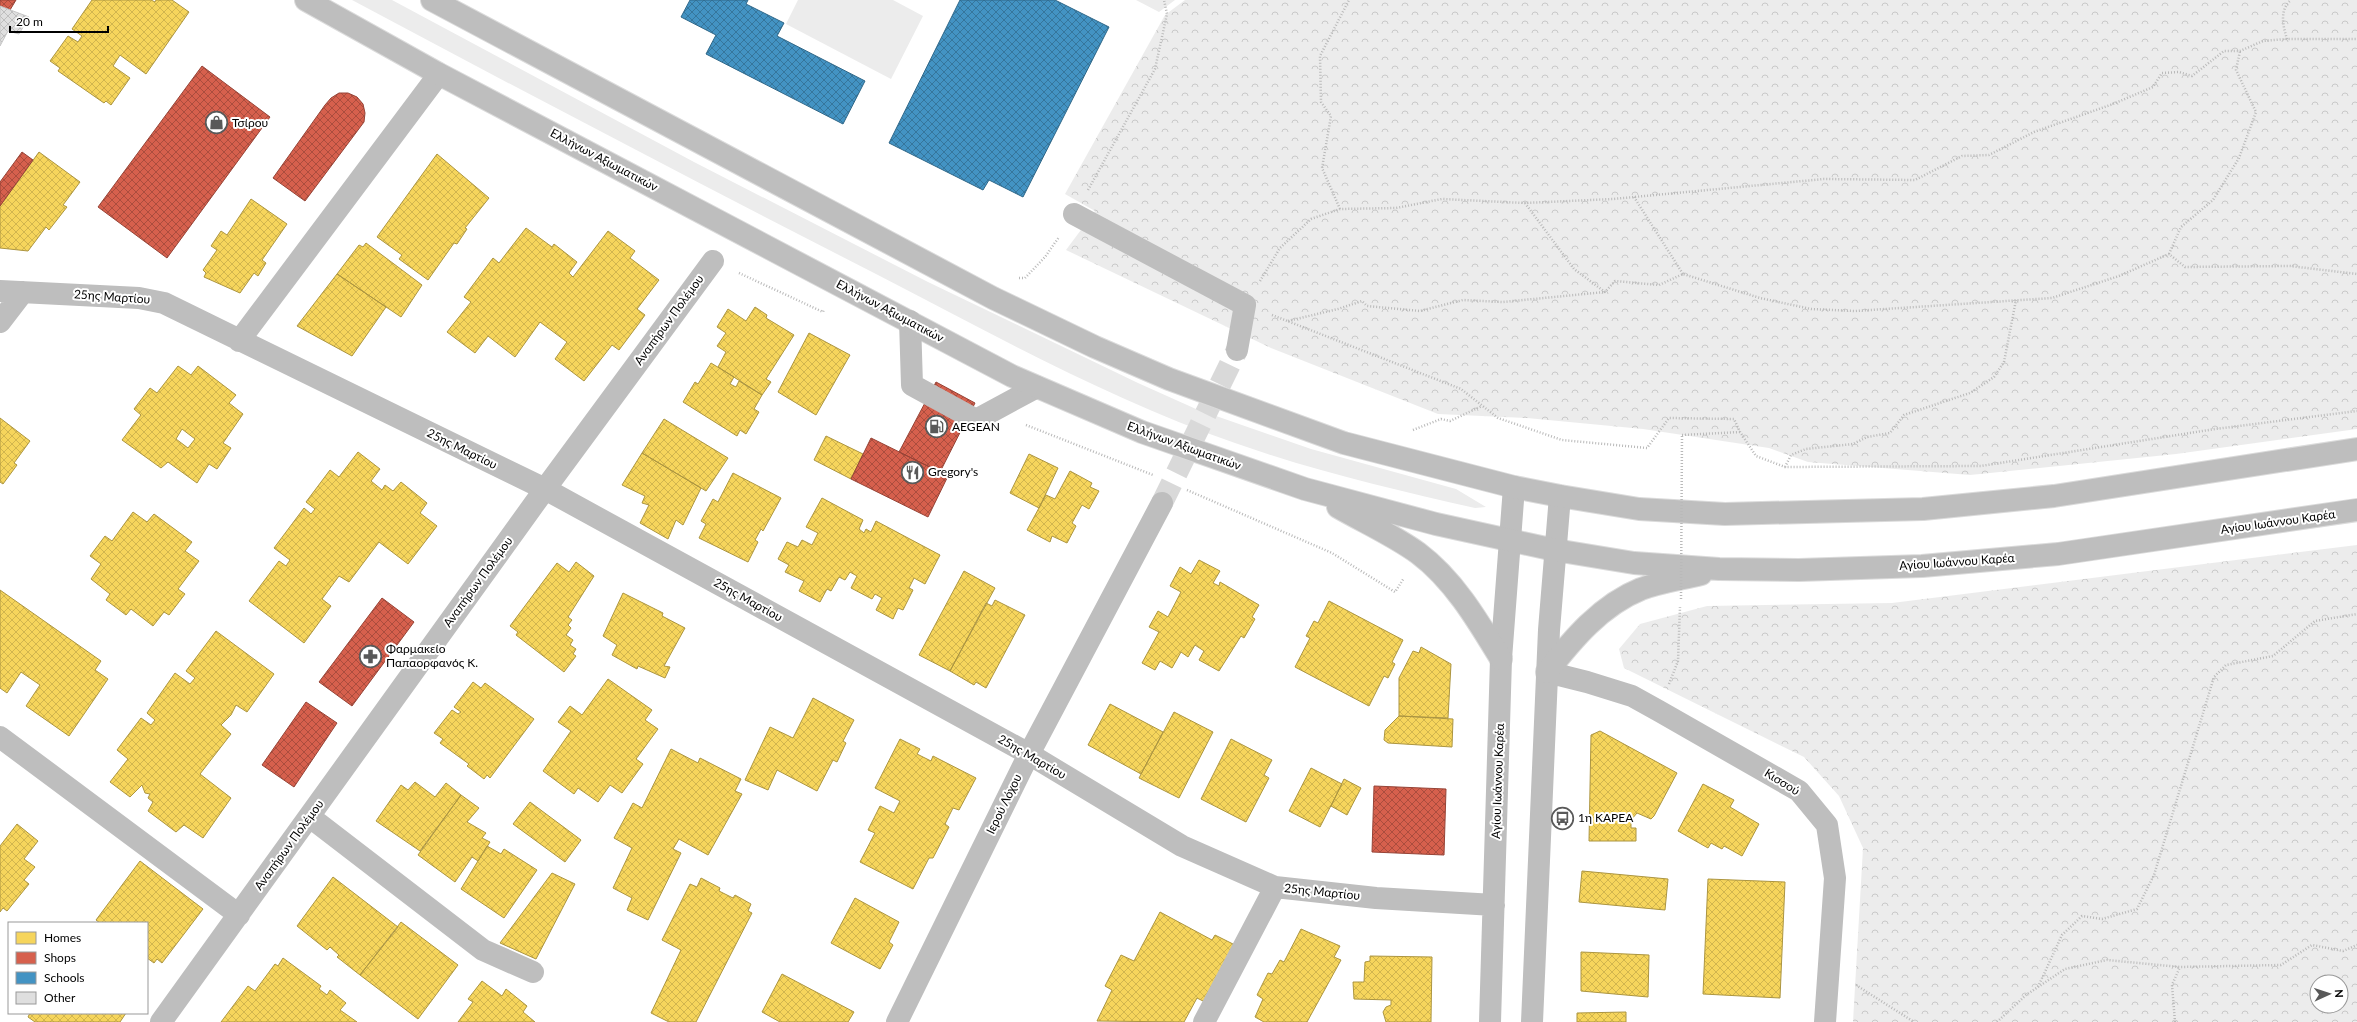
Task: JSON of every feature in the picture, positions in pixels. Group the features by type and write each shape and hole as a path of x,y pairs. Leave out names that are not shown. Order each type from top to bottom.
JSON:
{"street":[{"name":"Ελλήνων Αξιωματικών","path":"306,0 438,74 1037,387 1142,432 1305,489 1372,508 1509,540"},
{"path":"432,0 993,298 1095,347 1169,379 1329,437 1514,487 1639,509 1725,514 1923,508 2054,496 2357,449"},
{"path":"239,341 438,74"},
{"path":"1074,214 1245,305 1237,350"},
{"name":"Αναπήρων Πολέμου","path":"161,1022 545,489 713,261"},
{"name":"25ης Μαρτίου","path":"0,291 152,300 164,303 239,341 545,489 1029,754 1182,846 1275,887 1376,898 1494,905"},
{"path":"0,322 23,292"},
{"path":"910,321 912,385 976,420 1037,387"},
{"name":"Αγίου Ιωάννου Καρέα","path":"1490,1022 1501,659 1514,487"},
{"path":"1305,489 1418,554 1451,585 1474,615 1501,659"},
{"path":"1532,1022 1547,672 1560,496"},
{"name":"Ιερού Λόχου","path":"897,1022 1029,754 1162,503"},
{"name":"Αγίου Ιωάννου Καρέα","path":"1509,540 1555,550 1634,563 1719,569 1798,570 1922,566 2058,554 2357,510"},
{"path":"1547,672 1573,639 1604,611 1640,589 1719,569"},
{"name":"Κισσού","path":"1547,672 1587,682 1632,696 1799,791 1827,825 1835,878 1825,1022"},
{"path":"0,737 239,914"},
{"path":"310,817 483,950 532,972"},
{"path":"1204,1022 1275,887"}],"path":[{"path":"993,298 1006,279 1025,278 1045,257 1074,214 1155,69 1167,14 1164,0"},
{"path":"1340,209 1322,168 1331,116 1321,102 1320,56 1349,0"},
{"path":"2287,39 2282,24 2286,4 2291,0"},
{"path":"2357,39 2287,39 2263,41 2240,51 2224,51 2192,76 2179,72 2162,73 2153,87 2120,102 2034,132 1989,155 1962,156 1916,180 1824,179 1634,197 1525,204 1442,199 1396,208 1340,209 1311,219 1280,248 1245,305 1461,389 1498,418 1562,440 1647,448 1669,418 1734,419 1740,432 1756,456 1786,466 1981,466 2215,429 2357,411"},
{"path":"1634,197 1683,274 1760,298 1811,308 1855,310 2052,298 2119,276 2169,254 2181,227 2213,200 2239,158 2256,112 2236,70 2240,51"},
{"path":"1525,204 1574,269 1605,292"},
{"path":"2169,254 2185,267 2290,266 2357,274"},
{"path":"1287,321 1338,309 1362,300 1367,306 1420,311 1463,300 1503,302 1605,292 1616,281 1659,285 1683,274"},
{"path":"1786,466 1791,455 1806,449 1853,444 1867,437 1890,433 1904,415 1970,393 1994,377 2004,362 2016,300"},
{"path":"1008,403 1028,427 1158,477"},
{"path":"1407,433 1441,419 1450,421 1482,406"},
{"path":"1659,711 1678,661 1681,598 1682,435 1740,432"},
{"path":"1184,488 1332,553 1395,592 1418,554"},
{"path":"2038,987 2062,935 2082,916 2102,919 2137,909 2154,875 2214,677 2226,665 2274,656 2315,621 2357,614"},
{"path":"1997,1022 2026,995 2065,970 2107,960 2180,967 2281,965 2312,945 2343,952 2357,945"},
{"path":"2175,1022 2172,986 2180,967"},
{"path":"1854,984 1914,1022"}],"green space":[{"path":"352,0 392,0 694,162 928,282 1138,383 1196,409 1311,449 1456,489 1486,507 1475,508 1415,494 1295,462 1235,443 1143,407 1008,343 613,138"},
{"path":"798,0 893,0 923,16 891,79 786,24"},
{"path":"1136,0 1175,0 1159,12"},
{"path":"1185,0 2357,0 2357,429 2176,454 1970,475 1808,462 1769,448 1643,429 1527,418 1438,414 1271,348 1066,250 1095,211 1065,194 1165,15"},
{"path":"2357,545 2357,1022 1853,1022 1863,848 1839,796 1804,757 1624,668 1619,649 1640,624 1707,606 1892,603"}],"building: Homes":[{"path":"92,0 151,0 155,2 156,0 172,0 189,12 146,74 120,55 113,66 130,78 111,105 106,101 104,103 58,71 60,68 50,61 68,36 78,42 82,36 72,29"},
{"path":"39,152 80,182 63,205 67,207 49,230 46,227 28,251 0,248 0,206"},
{"path":"437,154 489,198 465,228 467,229 457,244 454,243 428,280 399,259 402,255 377,237"},
{"path":"251,199 287,224 262,260 266,263 258,276 254,273 240,293 204,277 206,273 203,270 217,250 211,246 221,231 227,235"},
{"path":"526,228 552,247 554,244 577,262 569,273 573,277 608,231 635,251 630,258 659,280 637,309 645,315 640,322 619,350 612,345 584,381 555,359 567,342 540,322 515,357 488,336 475,353 447,332 471,302 464,297 493,258 499,263"},
{"path":"366,243 422,285 401,317 337,274 359,245 363,247"},
{"path":"337,274 386,307 352,356 297,326"},
{"path":"755,307 767,315 766,318 794,335 766,379 771,382 762,395 718,367 726,352 717,346 726,333 717,327 728,309 746,321"},
{"path":"809,333 850,355 816,415 778,392"},
{"path":"711,363 734,377 730,384 736,387 739,381 762,395 754,409 759,412 746,434 740,430 737,436 683,402 695,382 698,384"},
{"path":"178,366 191,375 198,366 236,395 229,403 243,414 223,443 231,448 217,469 209,464 197,483 168,462 161,468 122,440 141,415 134,409 150,388 157,393","holes":["182,429 195,439 188,448 176,439"]},
{"path":"0,418 30,441 14,463 17,465 3,484 0,482"},
{"path":"664,419 728,458 706,491 642,453"},
{"path":"826,436 863,454 851,479 814,460"},
{"path":"358,452 380,469 371,481 382,490 385,485 393,491 401,482 427,503 420,513 437,526 408,564 379,542 349,582 339,576 322,599 331,606 304,643 249,601 279,561 286,566 290,560 274,548 304,508 311,514 315,509 306,502 330,470 339,477"},
{"path":"642,453 701,488 683,525 676,520 668,539 640,523 649,505 642,503 645,496 622,485"},
{"path":"1029,454 1058,468 1039,508 1010,493"},
{"path":"1070,471 1092,483 1090,487 1099,491 1089,509 1082,505 1072,523 1076,526 1067,543 1052,536 1050,542 1027,530 1046,495 1055,499"},
{"path":"733,473 781,498 763,531 761,529 755,540 758,542 748,562 699,538 706,524 701,521 713,499 718,502"},
{"path":"822,498 863,520 859,529 864,533 866,529 871,532 876,521 940,555 925,584 914,578 909,588 913,590 903,610 898,608 893,619 876,610 882,598 875,594 872,599 851,588 857,576 850,572 845,580 839,577 831,591 827,589 820,602 799,591 804,581 785,572 789,565 778,559 787,542 798,547 802,540 812,545 818,533 806,527"},
{"path":"133,512 147,522 154,514 192,542 185,551 199,561 178,589 185,594 169,615 164,612 153,626 131,609 126,615 106,600 110,594 91,579 101,564 90,556 105,536 112,541"},
{"path":"1199,560 1220,571 1213,583 1219,586 1220,582 1259,605 1252,617 1255,619 1244,638 1241,636 1219,671 1199,660 1204,651 1195,645 1188,657 1181,652 1172,668 1160,661 1155,670 1142,663 1159,632 1149,627 1158,611 1168,617 1181,592 1170,586 1180,567 1191,574"},
{"path":"576,562 594,576 568,617 572,620 568,625 571,628 566,635 573,640 570,645 576,649 573,654 576,656 564,672 516,635 518,632 510,626 557,563 569,572"},
{"path":"964,571 995,588 950,671 919,655"},
{"path":"0,590 101,661 95,670 108,679 69,736 26,706 40,685 21,672 7,693 0,688"},
{"path":"623,593 663,613 662,616 685,628 664,666 670,667 665,678 638,666 637,669 612,655 617,645 603,636"},
{"path":"995,600 1025,615 986,688 976,682 974,685 950,671 986,603 992,606"},
{"path":"1329,601 1403,640 1392,662 1395,664 1388,678 1384,676 1369,706 1295,667 1310,638 1306,636 1314,621 1318,623"},
{"path":"216,631 274,674 247,712 236,705 231,715 221,725 231,734 200,774 231,798 203,838 184,825 176,832 148,811 153,802 148,798 150,794 145,793 142,785 130,797 110,782 128,759 117,750 141,718 151,725 155,720 147,713 175,673 190,684 195,678 186,671"},
{"path":"1421,647 1451,664 1448,718 1399,716 1399,678 1413,651 1419,653"},
{"path":"608,679 652,710 645,720 658,729 636,759 643,764 622,793 610,785 598,802 578,788 574,794 543,771 571,731 558,722 570,706 582,715"},
{"path":"473,682 481,688 485,683 534,719 490,778 487,775 484,779 467,766 469,764 440,743 443,739 434,733 452,710 458,714 461,712 454,707"},
{"path":"813,698 854,720 843,741 846,743 837,762 833,760 817,791 777,770 768,790 745,780 770,727 793,738"},
{"path":"1110,704 1163,732 1141,774 1088,745"},
{"path":"1174,712 1213,732 1179,798 1139,778"},
{"path":"1399,716 1453,719 1452,747 1388,743 1384,740 1385,730"},
{"path":"1600,731 1677,773 1654,816 1651,819 1637,813 1631,820 1631,828 1636,828 1636,841 1589,841 1591,735"},
{"path":"900,739 920,749 917,754 931,761 933,756 976,778 959,810 953,808 945,824 949,827 933,858 929,858 913,889 860,862 875,833 868,830 880,806 894,813 900,801 875,788"},
{"path":"1231,739 1272,760 1264,775 1269,778 1246,822 1201,799"},
{"path":"671,749 698,763 700,758 741,779 735,791 742,794 708,855 679,839 673,849 681,853 648,920 627,910 632,898 613,888 632,848 614,838 633,803 642,808"},
{"path":"1311,768 1342,784 1320,827 1289,811"},
{"path":"1344,779 1361,788 1347,815 1331,806"},
{"path":"415,782 435,797 446,783 461,795 420,851 376,821 401,785 408,790"},
{"path":"1703,784 1734,800 1730,807 1759,824 1742,856 1724,846 1722,849 1711,843 1708,848 1678,831"},
{"path":"461,795 479,808 467,822 486,833 482,838 490,842 478,861 472,857 455,882 418,855"},
{"path":"530,802 581,840 565,862 513,824"},
{"path":"17,824 38,841 24,859 35,867 24,880 29,884 7,911 3,908 0,912 0,846"},
{"path":"487,846 501,854 504,849 537,870 504,918 461,889"},
{"path":"140,861 203,909 162,963 157,959 154,963 148,959 148,922 99,922 96,920"},
{"path":"1582,871 1668,879 1665,910 1579,902"},
{"path":"552,873 575,884 536,959 500,943"},
{"path":"333,877 398,927 360,975 337,957 339,955 330,947 327,950 297,926"},
{"path":"701,878 720,888 719,891 733,898 735,895 751,904 748,911 752,913 696,1022 669,1022 651,1013 681,950 662,940 690,884 697,887"},
{"path":"1708,879 1785,882 1780,998 1703,994"},
{"path":"855,898 899,922 889,942 893,945 880,969 831,943"},
{"path":"1160,912 1212,940 1215,935 1235,945 1205,1002 1197,998 1184,1022 1097,1021 1112,990 1105,986 1121,955 1134,961"},
{"path":"401,922 458,965 418,1019 360,975"},
{"path":"1301,929 1340,946 1334,957 1341,960 1307,1022 1264,1022 1255,1017 1263,999 1257,995 1268,973 1272,974 1280,960 1284,962"},
{"path":"1581,952 1649,955 1648,997 1581,991"},
{"path":"1370,956 1432,957 1431,1022 1386,1022 1383,1012 1386,1007 1391,1005 1391,1000 1354,999 1353,982 1364,982 1365,962 1370,961"},
{"path":"283,958 321,986 319,989 327,995 330,990 346,1003 340,1010 357,1022 221,1022 248,986 255,991 275,964 278,966"},
{"path":"782,974 854,1012 848,1022 780,1022 762,1012"},
{"path":"482,981 502,996 506,989 527,1006 523,1012 535,1022 458,1022 473,1002 468,999"},
{"path":"1626,1012 1626,1022 1577,1022 1577,1013"},
{"path":"30,1014 125,1014 120,1022 35,1022 28,1017"}],"building: Shops":[{"path":"0,0 16,0 10,10 0,6"},
{"path":"202,66 270,117 167,258 98,207"},
{"path":"339,93 348,93 357,97 363,104 365,113 364,122 305,201 273,178 325,105 331,98"},
{"path":"22,152 33,160 0,206 0,182"},
{"name":"AEGEAN","path":"936,382 975,403 940,472 899,452"},
{"path":"871,438 948,476 928,517 851,479"},
{"path":"382,598 414,622 352,706 319,682"},
{"path":"306,702 337,723 294,787 262,765"},
{"path":"1374,786 1446,789 1444,855 1372,852"}],"building: Schools":[{"path":"690,0 748,0 746,4 784,23 777,36 865,81 843,124 706,54 716,35 681,17"},
{"path":"960,0 1055,0 1109,27 1023,197 989,180 983,190 889,143"}],"building: Other":[{"path":"0,6 29,17 19,34 8,31 0,46"}],"tunnel":[{"path":"1162,503 1237,350"}],"place":[{"name":"Τσίρου","path":"217,123"},
{"name":"AEGEAN","path":"937,427"},
{"name":"Gregory's","path":"913,472"},
{"name":"Φαρμακείο Παπαορφανός Κ.","path":"371,656"},
{"name":"1η ΚΑΡΕΑ","path":"1563,818"}]}
